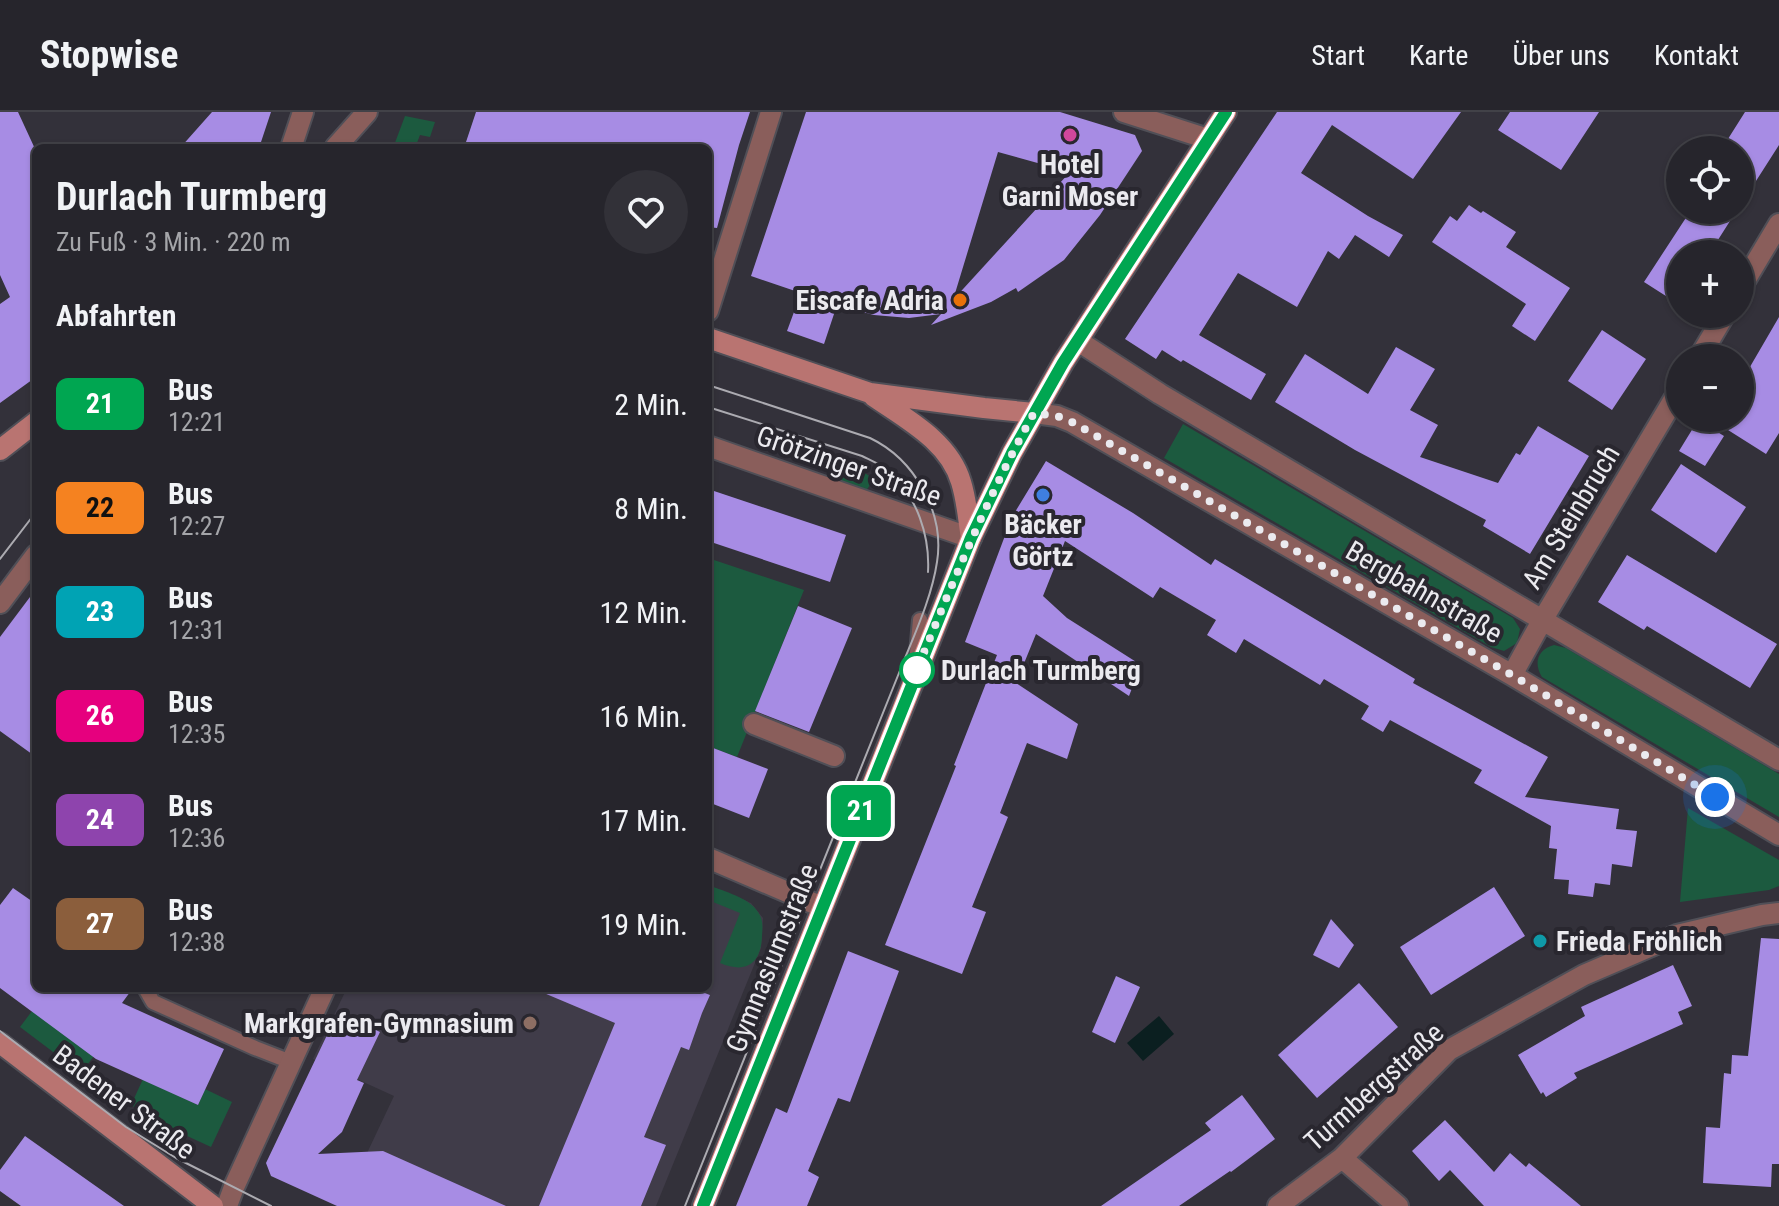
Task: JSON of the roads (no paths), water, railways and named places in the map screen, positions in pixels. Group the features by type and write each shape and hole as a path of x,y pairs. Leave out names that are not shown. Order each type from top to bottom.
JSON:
{"main road":[{"path":"1078,341 1226,112"},
{"path":"712,339 870,393 1034,413"},
{"name":"Gymnasiumstraße","path":"703,1206 971,538 1012,453 1078,341"},
{"path":"870,393 935,441 949,459 960,480 971,538"},
{"path":"0,450 32,425"},
{"name":"Badener Straße","path":"0,1043 213,1206"}],"street":[{"path":"292,144 303,112"},
{"path":"339,144 368,112"},
{"path":"358,144 368,112"},
{"path":"712,298 771,112"},
{"path":"1124,112 1208,139"},
{"path":"1754,266 1779,224"},
{"name":"Bergbahnstraße","path":"1078,341 1173,402 1779,760"},
{"name":"Bergbahnstraße","path":"1034,413 1072,422 1512,675 1779,835"},
{"name":"Am Steinbruch","path":"1512,675 1666,413"},
{"name":"Grötzinger Straße","path":"712,447 971,538"},
{"path":"0,603 32,560"},
{"path":"754,724 834,756"},
{"path":"712,860 822,907"},
{"name":"Turmbergstraße","path":"1278,1206 1342,1158 1449,1050 1584,975 1677,935 1779,913"},
{"path":"227,1206 323,992"},
{"path":"1342,1158 1398,1206"}],"lane":[{"path":"915,674 920,620"},
{"path":"147,992 153,1002 291,1062"}],"tram line":[{"path":"685,1206 918,626 935,575 938,543 936,524 923,489 913,473 886,447 870,438 712,386"},
{"path":"712,408 862,456 887,470 908,493 920,518 927,545 928,572"},
{"path":"0,559 32,517"},
{"path":"0,1031 126,1127 176,1158 271,1206"}],"place":[{"name":"Hotel Garni Moser","path":"1070,135"},
{"name":"Eiscafe Adria","path":"960,300"},
{"name":"Bäcker Görtz","path":"1043,495"},
{"name":"Durlach Turmberg","path":"917,670"},
{"name":"Frieda Fröhlich","path":"1540,941"},
{"name":"Markgrafen-Gymnasium","path":"530,1023"}]}
